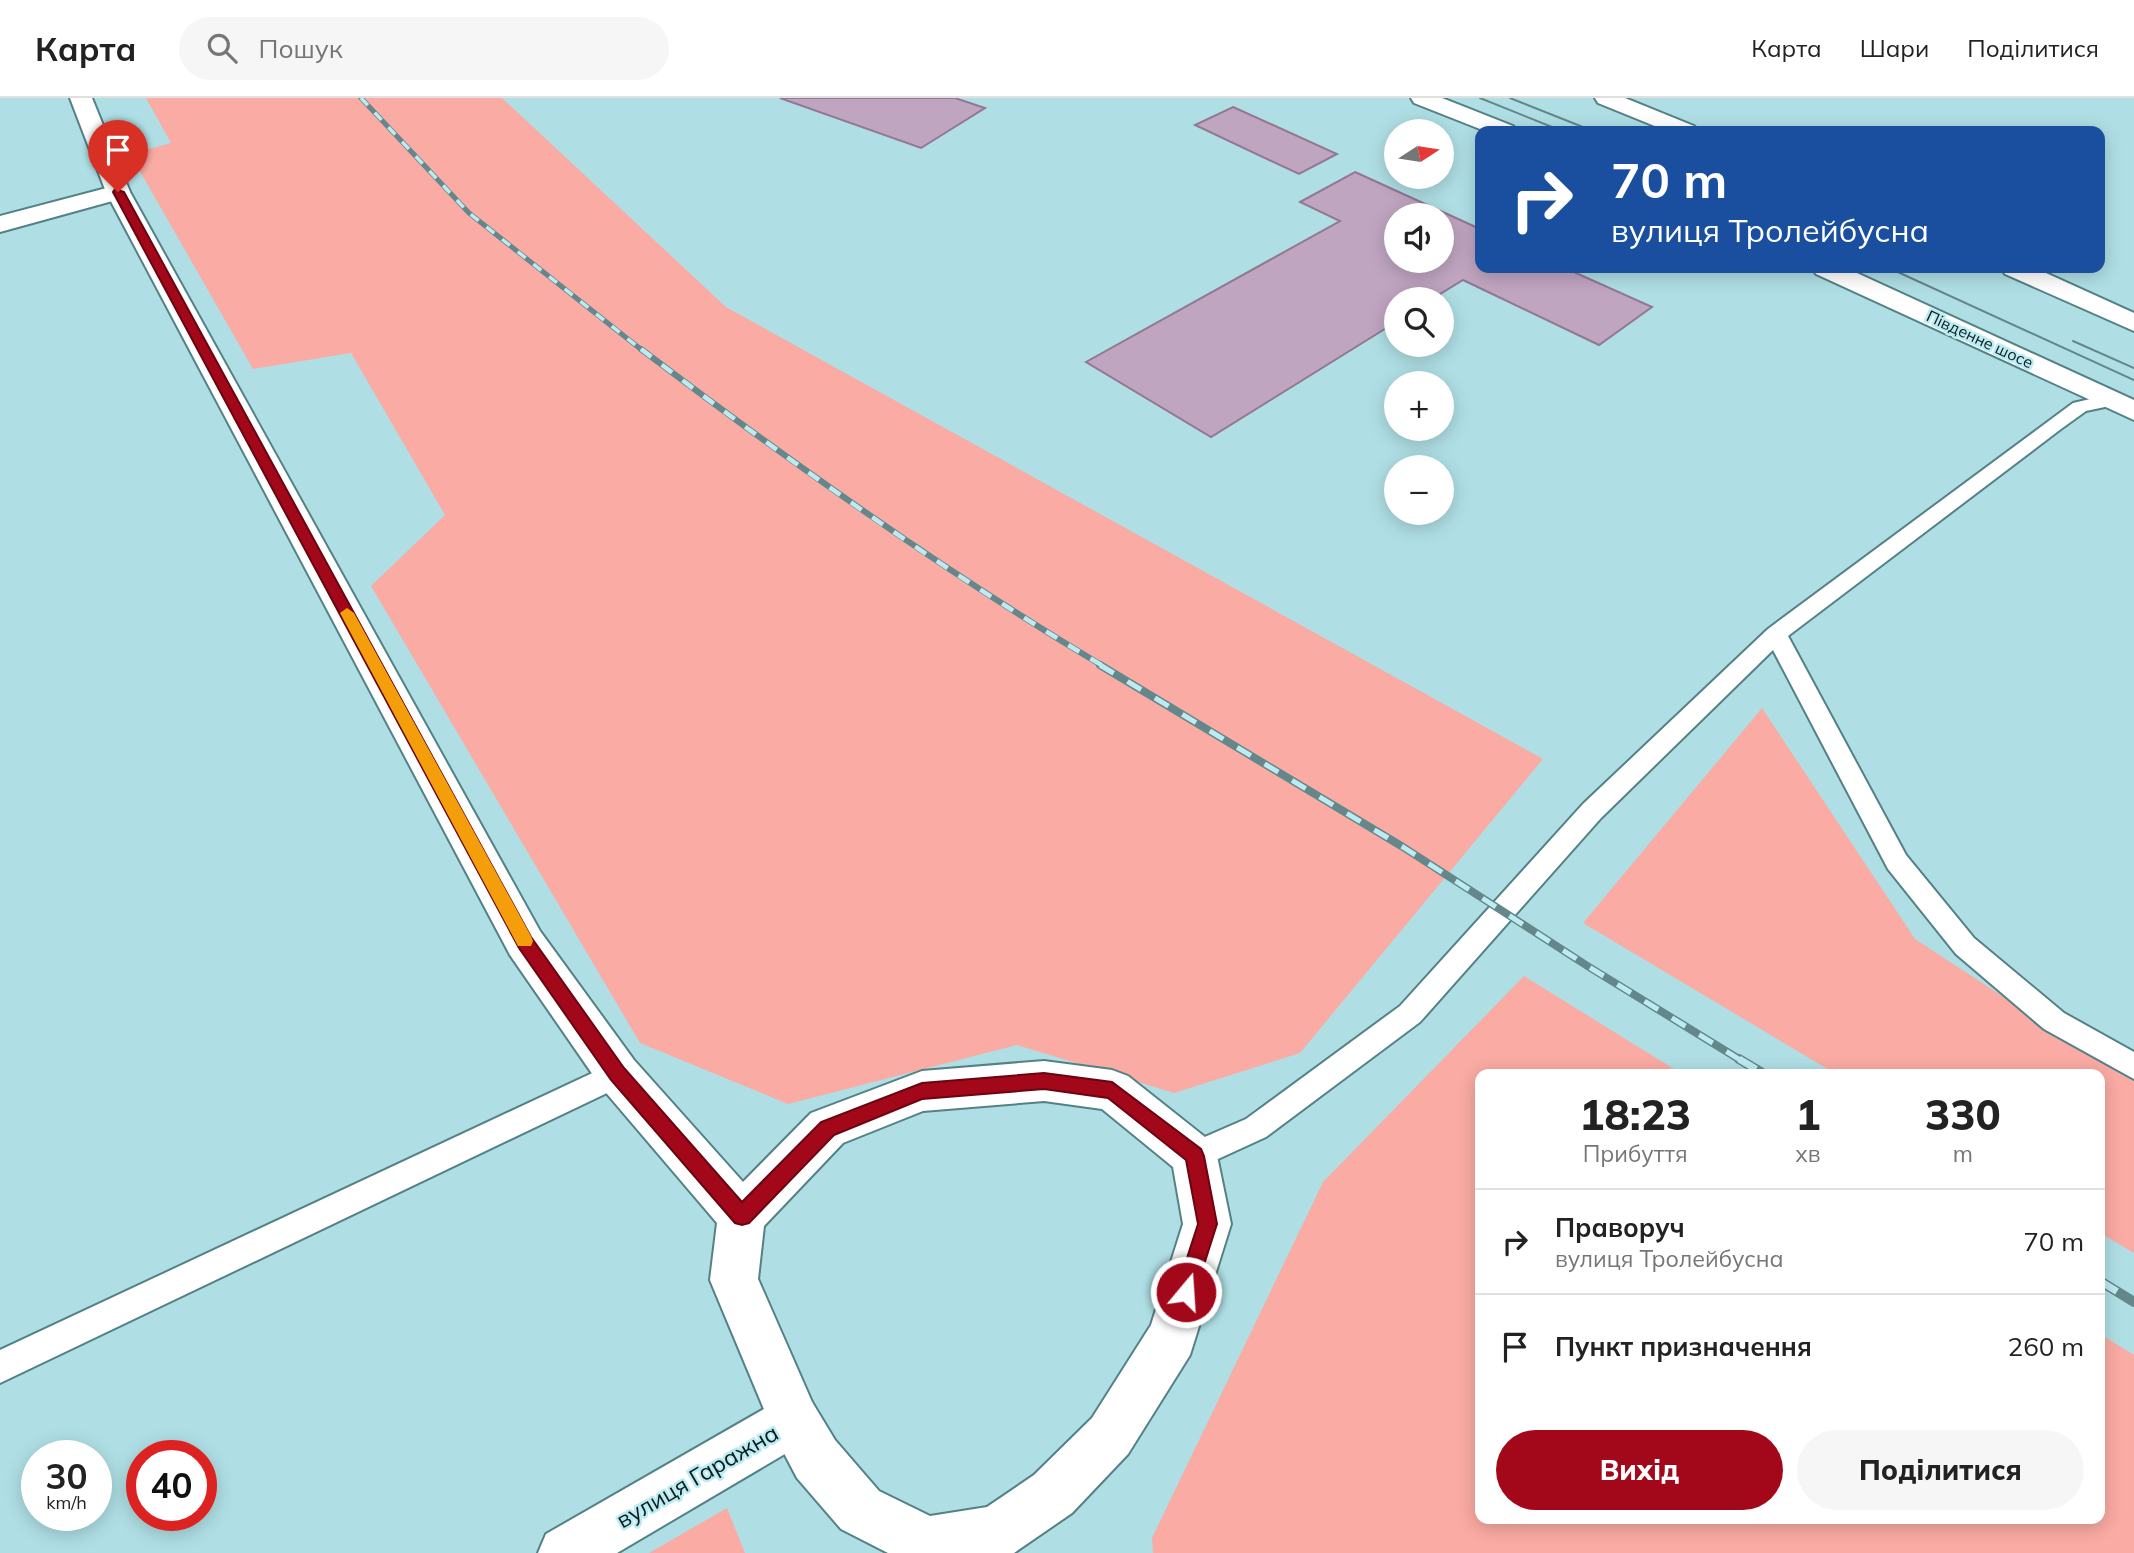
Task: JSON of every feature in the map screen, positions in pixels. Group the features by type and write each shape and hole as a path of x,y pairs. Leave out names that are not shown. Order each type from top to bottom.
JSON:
{"street":[{"path":"81,98 118,192 525,943 618,1074 742,1216"},
{"path":"1422,98 1492,126"},
{"path":"1606,98 1674,126"},
{"path":"0,224 118,192"},
{"name":"Південне шосе","path":"1836,273 2123,406"},
{"path":"2025,273 2134,323"},
{"path":"1044,1081 1112,1090 1194,1156 1207,1224 1172,1337 1110,1436 1053,1494 997,1532 930,1548 860,1510 816,1459 793,1420 734,1280 742,1216 827,1128 922,1091 1044,1081"},
{"name":"вулиця Гаражна","path":"565,1553 793,1420"}],"lane":[{"path":"1194,1156 1256,1128 1410,1014 1592,811 1776,634 2080,407 2123,406"},
{"path":"1776,634 1897,862 1965,946 2054,1021 2134,1066"},
{"path":"0,1367 618,1074"}],"shaded area":[{"path":"146,98 502,98 726,307 1543,759 1300,1053 1174,1093 1017,1045 788,1104 640,1043 371,586 445,515 351,353 253,369 130,154 171,143"},
{"path":"1762,708 1915,939 2134,1082 2134,1253 2105,1236 2105,1069 1828,1069 1583,923"},
{"path":"1524,976 1674,1069 1475,1069 1475,1524 2105,1524 2105,1337 2134,1355 2134,1553 1153,1553 1152,1538 1323,1182"},
{"path":"727,1508 745,1553 649,1553"}],"building":[{"path":"780,98 955,98 985,108 921,148"},
{"path":"1233,107 1337,154 1299,174 1195,125"},
{"path":"1355,172 1384,185 1384,189 1392,189 1423,203 1384,203 1384,273 1454,273 1454,217 1475,227 1475,273 1576,273 1652,307 1599,345 1463,280 1452,287 1384,287 1384,329 1211,437 1086,362 1340,221 1300,202"}],"tram line":[{"path":"1480,98 1550,126"},
{"path":"1510,98 1580,126"},
{"path":"1900,273 2134,380"},
{"path":"2073,341 2134,368"}],"railway":[{"path":"361,98 469,213 643,351"},
{"path":"641,349 868,514 984,592 1103,666"},
{"path":"1100,665 1403,847 1589,967 1742,1061"},
{"path":"1739,1059 1756,1069"},
{"path":"2105,1284 2134,1302"}],"slow traffic":[{"path":"347,613 524,941"}],"route":[{"path":"118,192 525,943 618,1074 742,1216 827,1128 922,1091 1044,1081 1112,1090 1194,1156 1207,1224 1186,1292"}]}
